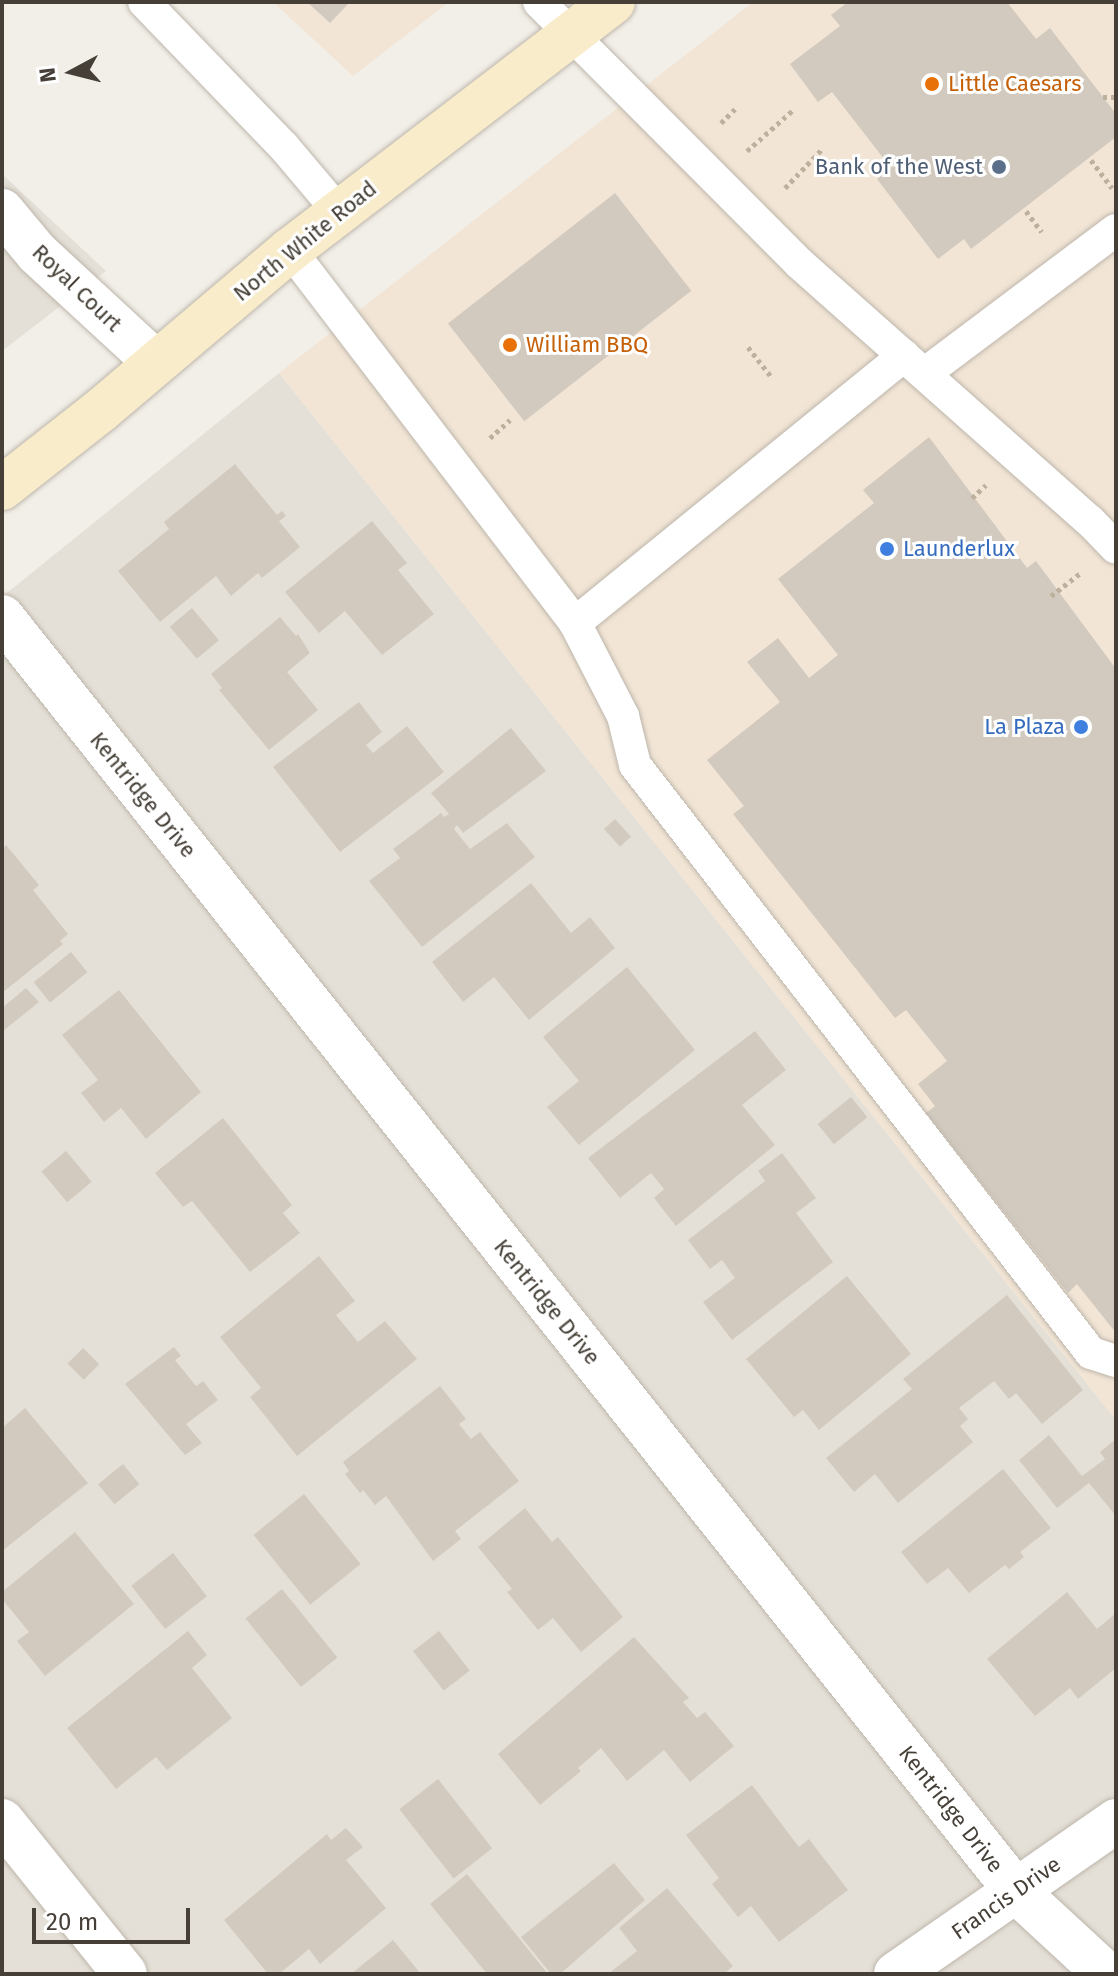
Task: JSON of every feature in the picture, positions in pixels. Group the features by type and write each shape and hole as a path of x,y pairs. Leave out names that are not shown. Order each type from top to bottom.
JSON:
{"main road":[{"name":"North White Road","path":"2,488 290,250 613,2"}],"street":[{"name":"Royal Court","path":"2,211 37,253 156,363"},
{"name":"Kentridge Drive","path":"2,617 1016,1891 1106,1974"},
{"path":"2,1821 125,1974"},
{"name":"Francis Drive","path":"896,1974 1116,1821"}],"lane":[{"path":"144,2 284,147 339,212"},
{"path":"539,2 799,263 1090,521 1116,548"},
{"path":"575,623 914,365 1116,230"},
{"path":"290,250 575,623 623,716 635,765 1091,1353 1116,1361"}],"path":[{"path":"1103,97 1116,97"},
{"path":"772,132 793,110"},
{"path":"780,194 823,148"},
{"path":"1091,160 1116,193"},
{"path":"1026,211 1044,234"},
{"path":"748,347 772,378"},
{"path":"972,498 989,481"}],"shaded area":[{"path":"273,2 449,2 353,76"},
{"path":"753,2 1116,2 1116,1420 279,373"},
{"path":"2,174 106,271 2,351"},
{"path":"279,373 1116,1420 1116,1974 2,1974 2,597"}],"building":[{"path":"307,2 350,2 330,23"},
{"path":"848,2 1007,2 1036,39 1050,28 1116,114 1116,137 971,249 964,239 938,259 877,179 891,168 832,92 818,102 790,64 840,26 831,15"},
{"path":"615,193 691,291 524,421 448,324"},
{"path":"929,437 1027,568 1036,561 1116,669 1116,1333 1077,1284 1068,1293 926,1113 935,1106 918,1084 947,1061 906,1010 895,1018 733,814 744,806 707,760 780,702 747,662 778,638 809,678 838,655 778,579 874,503 863,490"},
{"path":"235,464 277,515 282,511 286,516 279,521 300,547 262,578 258,573 231,596 216,576 160,622 118,571 169,529 164,522"},
{"path":"372,521 407,563 398,570 434,614 382,655 345,611 319,633 285,592"},
{"path":"192,608 219,640 197,659 170,627"},
{"path":"280,617 296,636 298,634 310,653 287,672 318,710 269,750 219,690 222,688 211,674"},
{"path":"359,702 382,732 366,745 373,753 407,726 444,772 340,852 273,767"},
{"path":"511,728 546,771 463,833 457,825 454,829 470,849 507,823 535,857 422,947 369,881 400,858 393,849 441,813 444,817 449,814 431,793"},
{"path":"615,819 631,837 620,847 604,829"},
{"path":"6,845 39,885 33,890 68,934 60,941 63,944 2,993 2,849"},
{"path":"531,883 571,933 590,917 615,948 529,1020 494,977 463,1002 432,962"},
{"path":"71,952 87,972 50,1002 34,982"},
{"path":"627,967 695,1050 579,1145 547,1107 579,1081 543,1037"},
{"path":"26,988 39,1002 3,1031 2,1008"},
{"path":"119,990 201,1092 146,1139 121,1108 104,1122 81,1093 98,1080 62,1035"},
{"path":"755,1031 786,1070 742,1105 775,1145 676,1226 654,1198 664,1189 651,1173 620,1198 588,1158"},
{"path":"851,1097 867,1117 834,1144 818,1124"},
{"path":"223,1118 292,1205 283,1213 300,1233 250,1272 192,1201 183,1207 155,1173"},
{"path":"66,1151 92,1182 67,1202 41,1172"},
{"path":"782,1153 816,1198 796,1213 833,1262 732,1340 703,1302 735,1278 722,1260 710,1269 688,1240 765,1181 758,1171"},
{"path":"319,1256 355,1301 336,1315 358,1342 385,1321 417,1359 297,1456 250,1397 261,1388 220,1337"},
{"path":"847,1276 911,1354 819,1430 803,1410 794,1417 746,1359"},
{"path":"1007,1295 1083,1390 1042,1424 1016,1393 1009,1399 994,1381 959,1408 968,1419 960,1426 973,1442 898,1503 875,1474 854,1492 826,1458 912,1389 903,1379"},
{"path":"174,1347 181,1356 175,1360 196,1386 203,1381 218,1400 186,1424 202,1443 185,1455 125,1384"},
{"path":"83,1348 99,1364 84,1380 67,1364"},
{"path":"440,1386 466,1419 459,1424 471,1439 480,1432 519,1481 455,1531 461,1539 433,1561 386,1496 375,1505 363,1490 360,1493 345,1474 349,1471 343,1462"},
{"path":"25,1408 88,1483 2,1551 2,1428"},
{"path":"1049,1435 1082,1476 1105,1459 1100,1452 1116,1439 1116,1516 1089,1483 1057,1508 1019,1460"},
{"path":"123,1464 139,1484 114,1504 98,1484"},
{"path":"1003,1469 1051,1528 1020,1552 1024,1557 1009,1569 1005,1565 969,1593 948,1568 927,1584 901,1552"},
{"path":"304,1494 361,1564 310,1605 253,1535"},
{"path":"525,1508 552,1542 558,1537 623,1617 581,1652 553,1618 538,1630 507,1592 512,1589 478,1547"},
{"path":"75,1532 134,1604 45,1676 17,1641 29,1632 2,1599 2,1592"},
{"path":"173,1553 207,1596 165,1629 131,1586"},
{"path":"282,1589 337,1657 301,1687 245,1619"},
{"path":"1067,1592 1097,1629 1116,1613 1116,1668 1078,1699 1070,1688 1035,1716 987,1659"},
{"path":"188,1631 207,1655 192,1668 232,1718 167,1770 156,1757 116,1789 67,1728"},
{"path":"439,1631 470,1670 444,1691 413,1651"},
{"path":"634,1637 689,1698 683,1702 697,1718 705,1712 734,1746 690,1782 664,1750 627,1781 601,1748 578,1768 581,1771 540,1805 498,1754"},
{"path":"438,1779 492,1848 454,1879 399,1809"},
{"path":"752,1785 799,1847 809,1839 848,1890 779,1942 751,1906 738,1917 712,1884 719,1878 686,1835"},
{"path":"346,1828 363,1847 346,1860 386,1908 320,1964 309,1949 279,1974 268,1974 224,1920 327,1834 331,1840"},
{"path":"614,1863 645,1900 560,1974 551,1974 521,1937"},
{"path":"467,1874 548,1974 487,1974 430,1904"},
{"path":"667,1888 733,1966 724,1974 608,1974 637,1951 619,1928"},
{"path":"393,1940 421,1974 351,1974"}],"place":[{"name":"Little Caesars","path":"932,84"},
{"name":"Bank of the West","path":"999,167"},
{"name":"William BBQ","path":"510,345"},
{"name":"Launderlux","path":"887,549"},
{"name":"La Plaza","path":"1081,727"}]}
